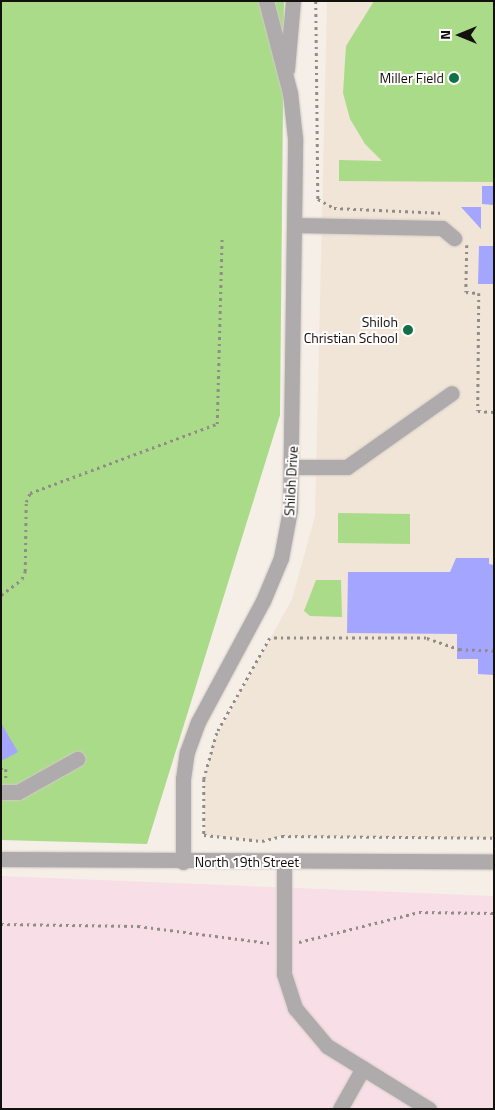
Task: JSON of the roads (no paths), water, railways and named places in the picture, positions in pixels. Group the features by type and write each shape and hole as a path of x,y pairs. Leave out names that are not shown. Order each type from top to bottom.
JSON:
{"street":[{"name":"Shiloh Drive","path":"183,862 183,779 187,752 198,722 264,601 281,558 290,510 292,466 294,123 286,78 266,1"},
{"name":"Shiloh Drive","path":"286,78 293,1"},
{"path":"294,225 442,228 460,237"},
{"path":"292,466 347,466 452,393"},
{"path":"1,792 18,792 77,759"},
{"name":"North 19th Street","path":"1,859 284,863 494,862"},
{"path":"284,863 286,986 294,1008 317,1037 429,1109"},
{"path":"340,1109 363,1068"}],"place":[{"name":"Miller Field","path":"454,78"},
{"name":"Shiloh Christian School","path":"408,330"}]}
